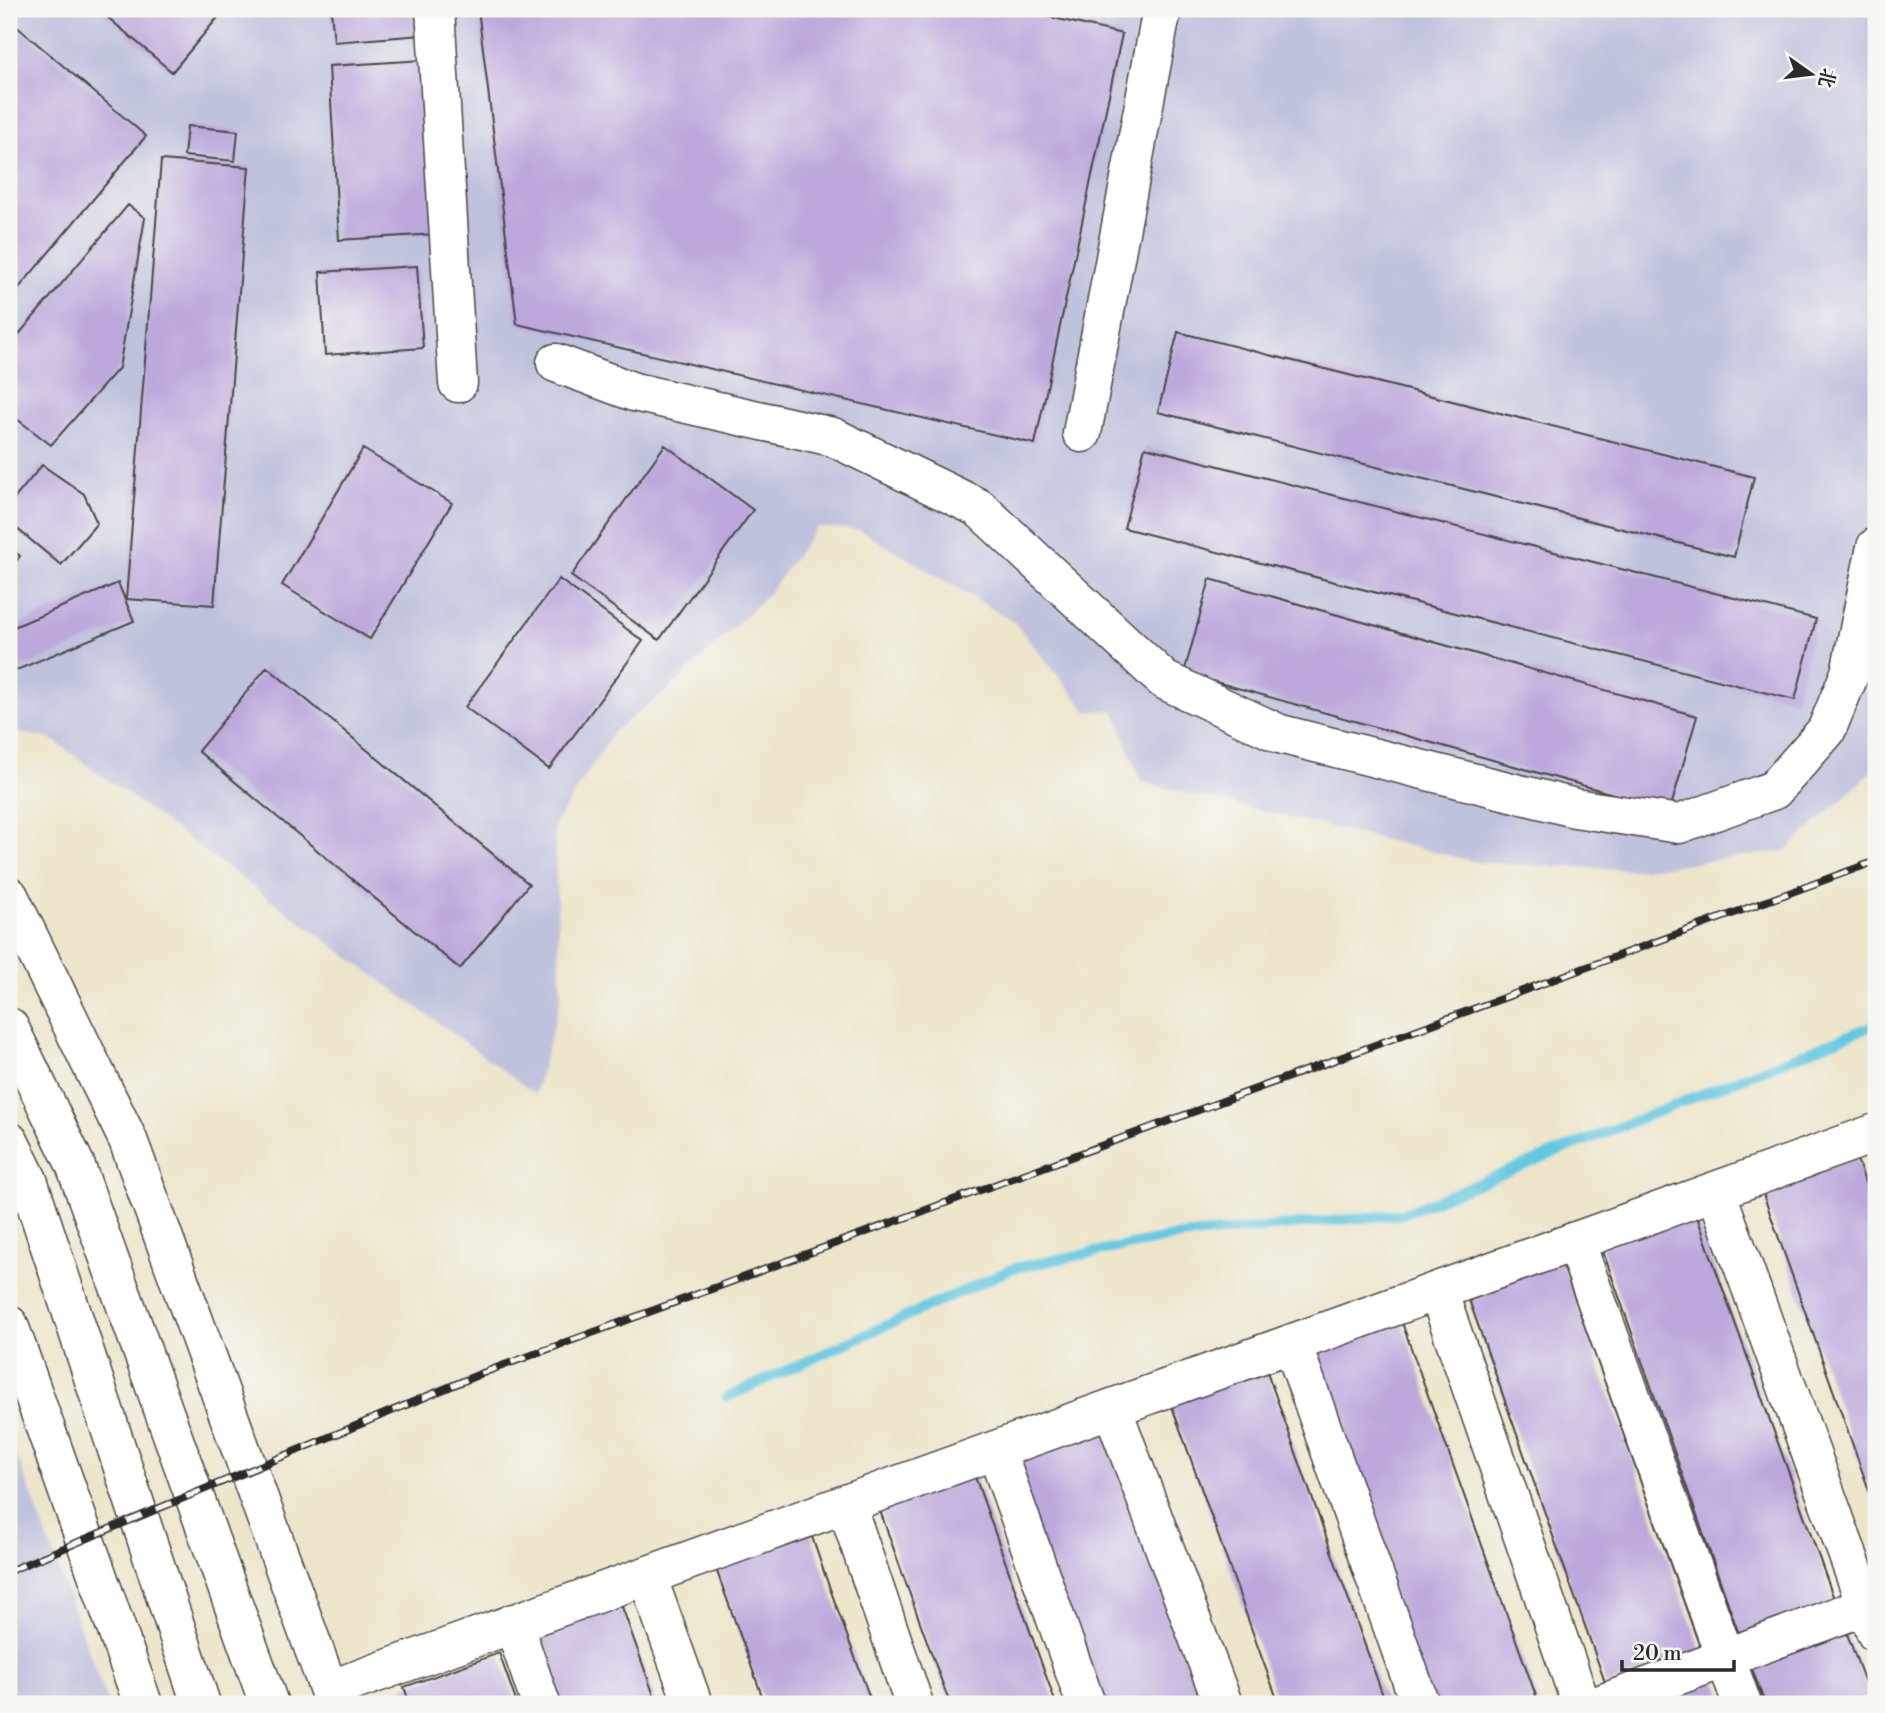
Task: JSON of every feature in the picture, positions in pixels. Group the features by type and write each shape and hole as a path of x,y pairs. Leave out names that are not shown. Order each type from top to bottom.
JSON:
{"street":[{"path":"435,9 457,383"},
{"path":"1082,433 1162,9"},
{"path":"556,363 634,392 833,437 979,508 1164,680 1280,734 1575,808 1679,824 1774,790 1826,731 1850,673 1876,547"},
{"path":"9,896 128,1140 331,1697 513,1623 1575,1241 1716,1191 1874,1142"},
{"path":"9,1027 75,1164 269,1704"},
{"path":"9,1141 28,1180 201,1704"},
{"path":"1601,1704 1726,1658 1873,1614 1716,1191"},
{"path":"1575,1241 1742,1704"},
{"path":"1438,1291 1581,1704"},
{"path":"9,1325 143,1704"},
{"path":"1292,1343 1420,1704"},
{"path":"1112,1408 1223,1704"},
{"path":"996,1450 1086,1704"},
{"path":"846,1504 914,1704"},
{"path":"647,1576 693,1704"},
{"path":"513,1623 541,1704"}],"shaded area":[{"path":"9,9 1876,9 1876,768 1786,851 1635,870 1481,863 1141,782 1114,710 1088,712 1014,622 860,530 817,527 768,594 673,686 614,731 554,826 561,998 535,1094 52,739 9,731"},
{"path":"9,1437 28,1485 108,1704 9,1704"}],"building":[{"path":"98,9 225,9 172,72"},
{"path":"331,9 420,9 422,35 334,42"},
{"path":"478,9 1016,9 1122,34 1035,444 517,324"},
{"path":"9,20 146,136 9,300"},
{"path":"424,60 436,234 339,240 329,66"},
{"path":"187,126 238,131 235,161 184,156"},
{"path":"161,160 249,167 214,605 126,599"},
{"path":"128,205 145,218 119,368 51,445 9,413 9,346"},
{"path":"417,266 423,348 325,355 320,272"},
{"path":"1178,332 1754,477 1734,557 1158,412"},
{"path":"665,445 753,510 659,640 571,576"},
{"path":"1145,447 1816,619 1795,700 1124,528"},
{"path":"363,449 452,503 370,639 282,585"},
{"path":"42,465 84,494 97,523 61,565 9,522 9,505"},
{"path":"9,547 20,556 9,571"},
{"path":"559,579 643,641 549,769 465,707"},
{"path":"1210,579 1697,716 1670,810 1184,673"},
{"path":"118,583 134,621 12,672 9,663 9,629"},
{"path":"267,667 529,884 460,969 198,751"},
{"path":"1856,1157 1876,1213 1876,1510 1762,1191"},
{"path":"1695,1211 1835,1602 1740,1637 1601,1246"},
{"path":"1561,1260 1701,1650 1606,1685 1467,1294"},
{"path":"1401,1320 1539,1704 1432,1704 1306,1354"},
{"path":"1265,1366 1386,1704 1279,1704 1263,1661 1170,1401"},
{"path":"1104,1428 1203,1704 1096,1704 1009,1462"},
{"path":"973,1471 1056,1704 950,1704 878,1505"},
{"path":"810,1531 872,1704 765,1704 715,1566"},
{"path":"621,1604 657,1704 550,1704 526,1638"},
{"path":"1846,1631 1873,1704 1765,1704 1751,1666"},
{"path":"499,1653 517,1704 410,1704 404,1687"},
{"path":"1716,1678 1725,1704 1644,1704"}],"waterway":[{"path":"727,1397 1014,1268 1172,1237 1402,1214 1874,1025 1876,1017"}],"railway":[{"path":"9,1571 480,1374 1876,861"}]}
